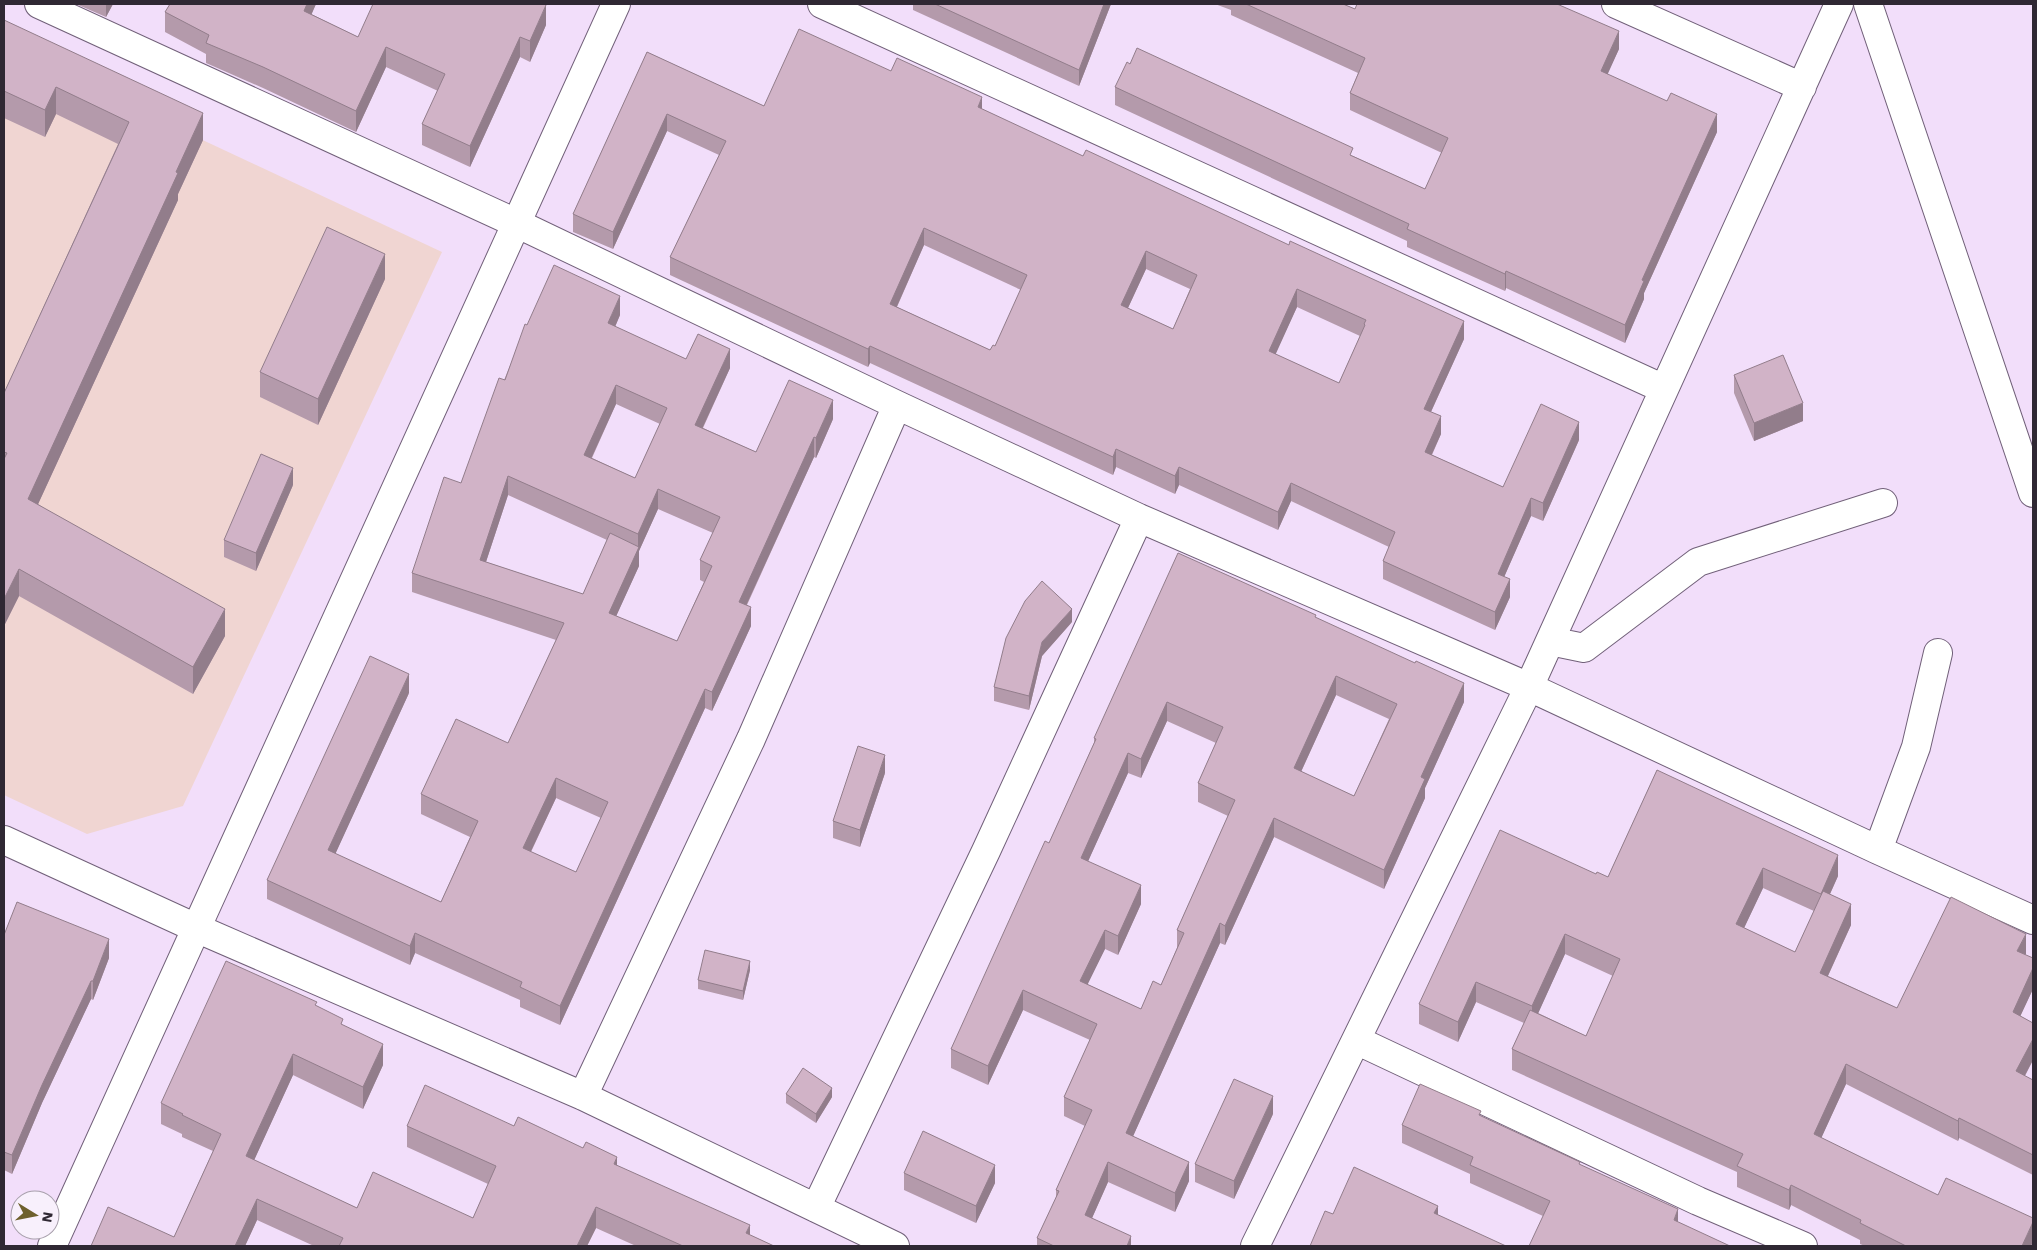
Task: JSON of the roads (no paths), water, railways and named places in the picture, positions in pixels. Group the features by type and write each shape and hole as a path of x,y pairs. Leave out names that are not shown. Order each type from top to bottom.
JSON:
{"street":[{"path":"39,4 516,223 1139,518 1529,687 1878,850 2033,920"},
{"path":"52,1246 616,4"},
{"path":"822,4 1664,390"},
{"path":"1616,4 1802,87"},
{"path":"1255,1246 1529,687 1839,4"},
{"path":"1868,4 2033,493"},
{"path":"583,1096 751,739 897,405"},
{"path":"1550,641 1584,648 1698,562 1883,503"},
{"path":"816,1208 986,851 1139,518"},
{"path":"1878,850 1916,747 1938,653"},
{"path":"4,840 196,928 583,1096 896,1246"},
{"path":"1356,1040 1689,1197 1803,1246"}]}
